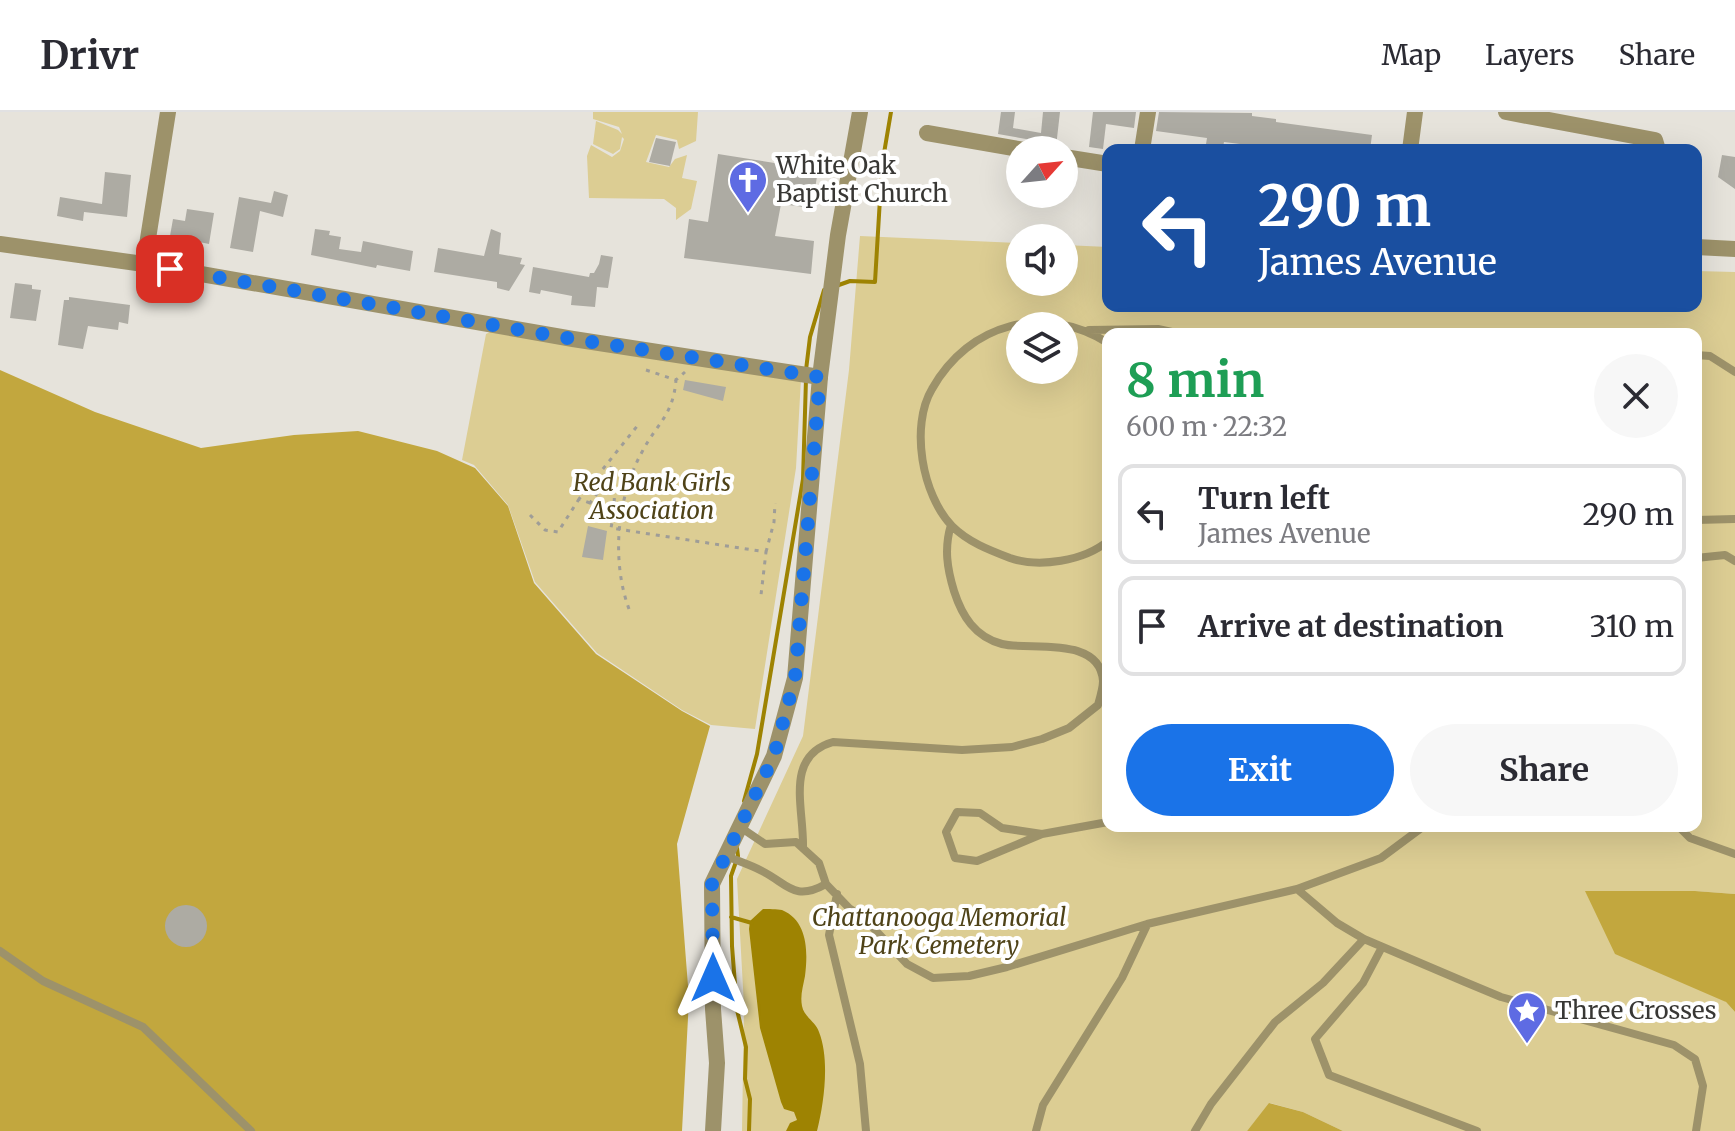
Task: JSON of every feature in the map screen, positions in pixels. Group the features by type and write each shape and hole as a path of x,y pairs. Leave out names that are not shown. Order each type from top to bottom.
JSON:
{"street":[{"path":"144,264 168,112"},
{"path":"713,1131 717,1063 713,1009 712,884 774,756 795,678 820,377 838,235 860,112"},
{"path":"1143,144 1148,112"},
{"path":"1411,144 1415,112"},
{"path":"1506,112 1655,140 1656,144"},
{"path":"927,133 1006,147"},
{"path":"1078,159 1102,163"},
{"path":"0,244 144,264 820,377"},
{"path":"1702,247 1735,249"}],"lane":[{"path":"1102,330 1088,330 1043,320 997,328 957,353 930,391 919,436 926,483 951,525 982,548 1021,562 1062,561 1102,546"},
{"path":"1088,330 1102,339"},
{"path":"1702,355 1710,356 1735,372"},
{"path":"1702,520 1735,519"},
{"path":"951,525 945,543 946,559 964,618 977,632 1001,644 1060,647 1086,654 1098,665 1102,678"},
{"path":"1702,557 1725,555 1735,561"},
{"path":"803,847 801,772 817,747 833,742 962,750 1012,747 1069,728 1098,705 1102,686"},
{"path":"1042,834 1002,828 980,813 957,812 946,832 955,858 977,861 1042,834 1102,823"},
{"path":"740,827 765,844 796,842 803,847 819,863 826,884 907,964 933,978 969,976 1007,967 1147,924 1297,889 1381,858 1416,832"},
{"path":"1684,832 1690,838 1735,854"},
{"path":"726,856 765,872 780,884 801,893 826,884"},
{"path":"1297,889 1337,923 1364,939 1501,997 1674,1045 1695,1059 1703,1086 1696,1131"},
{"path":"837,894 829,935 860,1064 866,1131"},
{"path":"1036,1131 1043,1105 1122,978 1147,924"},
{"path":"1195,1131 1211,1104 1275,1022 1323,983 1364,939"},
{"path":"1382,947 1363,983 1315,1039 1329,1075 1477,1131"},
{"path":"0,951 43,981 143,1027 251,1131"}],"path":[{"path":"676,380 684,375 690,357"},
{"path":"646,370 676,380"},
{"path":"629,609 620,586 620,530 628,478 673,405 676,380"},
{"path":"530,515 545,530 558,532 579,499 594,484 592,481 638,425"},
{"path":"590,503 612,465 615,467 611,528 766,552"},
{"path":"579,499 614,512"},
{"path":"761,595 775,503"}],"green space":[{"path":"593,112 698,112 696,141 679,149 677,140 656,135 646,162 669,167 675,159 687,155 682,178 697,181 691,209 676,220 676,208 664,199 589,198 587,156 591,145 612,157 620,151 624,139 622,137 620,149 613,154 593,144 596,121 622,134 619,127 593,119"},
{"name":"Chattanooga Memorial Park Cemetery","path":"860,236 1006,242 1006,296 1078,296 1078,246 1102,247 1102,312 1702,312 1702,271 1735,272 1735,894 1586,891 1735,1012 1735,1131 1343,1131 1303,1112 1270,1103 1247,1131 742,1131 744,1006 737,879 803,736 849,370"},
{"name":"Red Bank Girls Association","path":"494,330 801,379 796,468 755,729 711,725 682,710 597,653 535,582 508,505 474,465 462,460 486,334"}],"shaded area":[{"path":"0,370 95,412 201,448 294,435 358,431 437,451 475,468 508,506 534,583 596,654 710,726 677,844 689,999 682,1131 0,1131"},
{"path":"1585,891 1735,894 1735,1012 1726,1002 1615,954"},
{"path":"763,909 782,910 791,915 804,938 806,957 802,1006 817,1028 825,1068 824,1095 817,1131 786,1131 790,1123 797,1120 794,1112 784,1109 781,1102 760,1028 749,929 750,921"},
{"path":"1269,1103 1303,1112 1343,1131 1247,1131"}],"building":[{"path":"1001,112 1015,112 1013,128 1041,133 1043,112 1060,112 1057,136 998,134"},
{"path":"1093,112 1136,112 1134,128 1106,124 1102,149 1089,147"},
{"path":"1159,112 1252,113 1252,116 1276,119 1276,122 1372,135 1371,144 1206,144 1207,138 1156,131"},
{"path":"656,138 676,142 670,166 649,162"},
{"path":"718,154 818,170 812,208 781,204 775,236 814,241 811,274 684,258 689,219 708,222"},
{"path":"1722,155 1735,157 1735,189 1718,177"},
{"path":"105,172 131,175 127,217 84,212 83,221 57,216 60,197 102,204"},
{"path":"274,191 288,195 283,217 260,211 253,252 230,248 239,197 271,203"},
{"path":"187,209 214,213 209,244 170,236 173,219 185,221"},
{"path":"315,229 330,231 329,235 341,237 339,249 361,252 363,241 413,251 410,271 377,265 376,268 311,255"},
{"path":"491,229 501,233 499,254 522,258 520,264 525,265 509,291 497,288 497,282 434,272 438,248 484,256"},
{"path":"601,255 613,257 608,288 597,287 595,307 571,305 572,296 541,290 540,294 529,292 533,267 589,277 599,264"},
{"path":"15,283 32,285 32,289 41,290 36,321 10,318"},
{"path":"69,297 130,305 128,324 119,322 118,330 88,326 83,349 58,345 64,300 69,300"},
{"path":"685,380 726,387 723,401 683,390"},
{"path":"588,526 607,531 603,560 582,557"},
{"path":"186,905 201,911 207,926 201,941 186,947 171,941 165,926 171,911"}],"waterway":[{"path":"836,286 850,281 875,282 882,165 891,112"},
{"path":"806,370 810,337 824,290"},
{"path":"744,801 757,754 803,479 806,379"},
{"path":"737,848 738,856 731,876 732,946 737,1010 746,1047 749,1131"},
{"path":"731,917 752,923"}],"place":[{"name":"White Oak Baptist Church","path":"748,214"},
{"name":"Three Crosses","path":"1527,1045"}],"route":[{"path":"170,269 573,339 820,377 795,678 774,756 712,884 713,978"}]}
